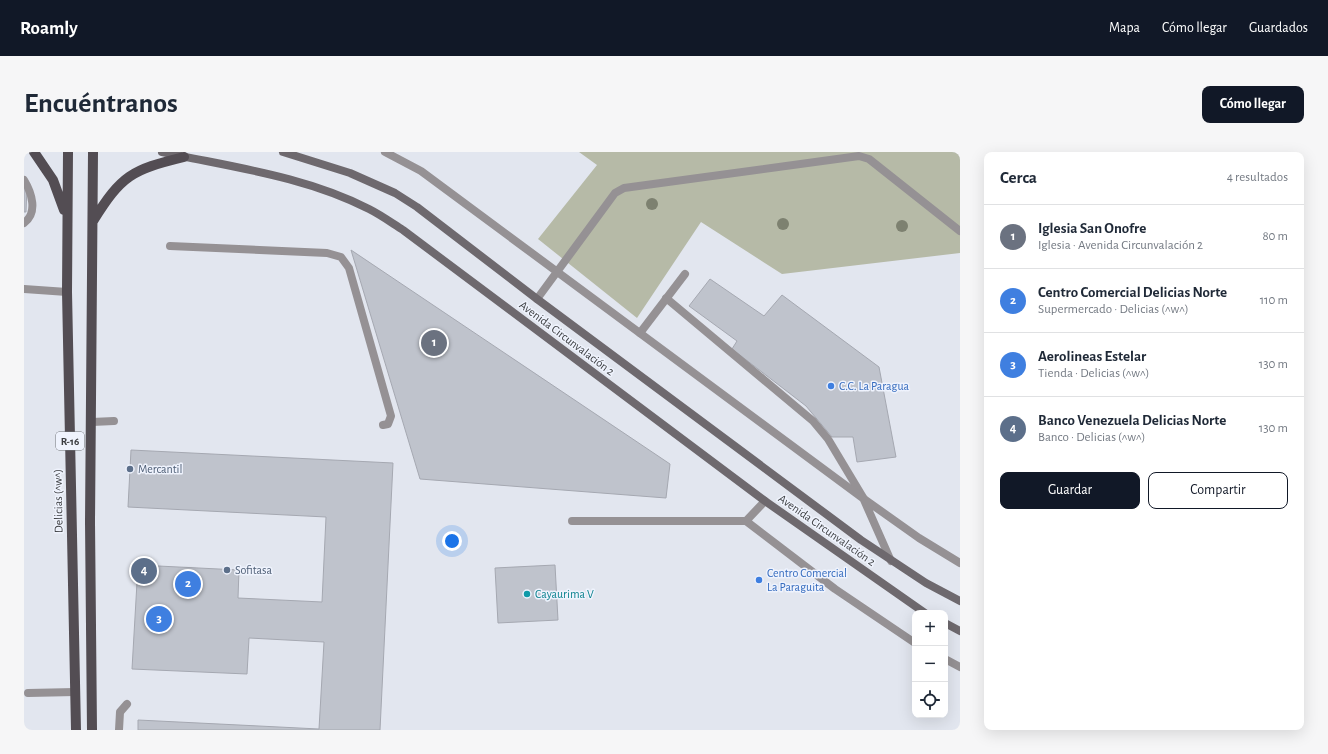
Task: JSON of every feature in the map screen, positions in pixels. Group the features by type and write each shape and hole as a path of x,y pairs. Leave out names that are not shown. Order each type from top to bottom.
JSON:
{"main road":[{"path":"34,152 53,180 67,216"},
{"name":"Delicias (^w^)","path":"68,152 67,292 76,730"},
{"name":"R-16","path":"92,730 90,522 93,152"},
{"name":"Avenida Circunvalación 2","path":"162,152 284,178 334,194 370,209 403,230 765,501 921,610"},
{"name":"Avenida Circunvalación 2","path":"282,152 350,173 395,193 417,207 537,299 892,561 960,601"},
{"path":"93,221 110,193 126,178 139,170 184,157"},
{"path":"948,625 960,631"}],"street":[{"path":"385,152 421,171 864,499 919,538 960,563"},
{"path":"537,299 615,193 624,188 850,156 859,156 869,159 960,231"},
{"path":"24,180 31,193 32,206 31,215 24,223"},
{"path":"170,246 327,254 341,257 349,268 391,416 388,424 383,425"},
{"path":"640,333 685,274"},
{"path":"24,289 67,292"},
{"path":"666,298 813,421 828,439 864,499 892,561"},
{"path":"92,422 114,421"},
{"path":"746,521 765,501"},
{"path":"572,521 746,521 835,589 912,641"},
{"path":"948,661 960,667"},
{"path":"28,693 75,692"},
{"path":"119,730 120,712 127,704"}],"green space":[{"path":"579,152 960,152 960,253 782,274 701,222 637,318 538,239 597,165"}],"building":[{"path":"24,181 27,186 26,212 24,212"},
{"path":"351,250 670,464 666,498 420,479"},
{"name":"C.C. La Paragua","path":"710,279 764,316 782,295 879,367 896,457 857,462 853,437 832,437 806,406 732,349 737,341 689,306"},
{"path":"131,450 393,463 380,730 138,730 138,720 319,729 324,642 249,638 247,674 132,669 138,565 239,570 238,598 322,602 326,517 128,507"},
{"name":"Cayaurima V","path":"555,565 558,620 498,623 495,568"}],"place":[{"name":"Iglesia San Onofre","path":"434,343"},
{"name":"C.C. La Paragua","path":"831,386"},
{"name":"Mercantil","path":"130,469"},
{"name":"Sofitasa","path":"227,570"},
{"name":"Banco Venezuela Delicias Norte","path":"144,571"},
{"name":"Centro Comercial La Paraguita","path":"759,580"},
{"name":"Centro Comercial Delicias Norte","path":"188,584"},
{"name":"Cayaurima V","path":"527,594"},
{"name":"Aerolineas Estelar","path":"159,619"}]}
